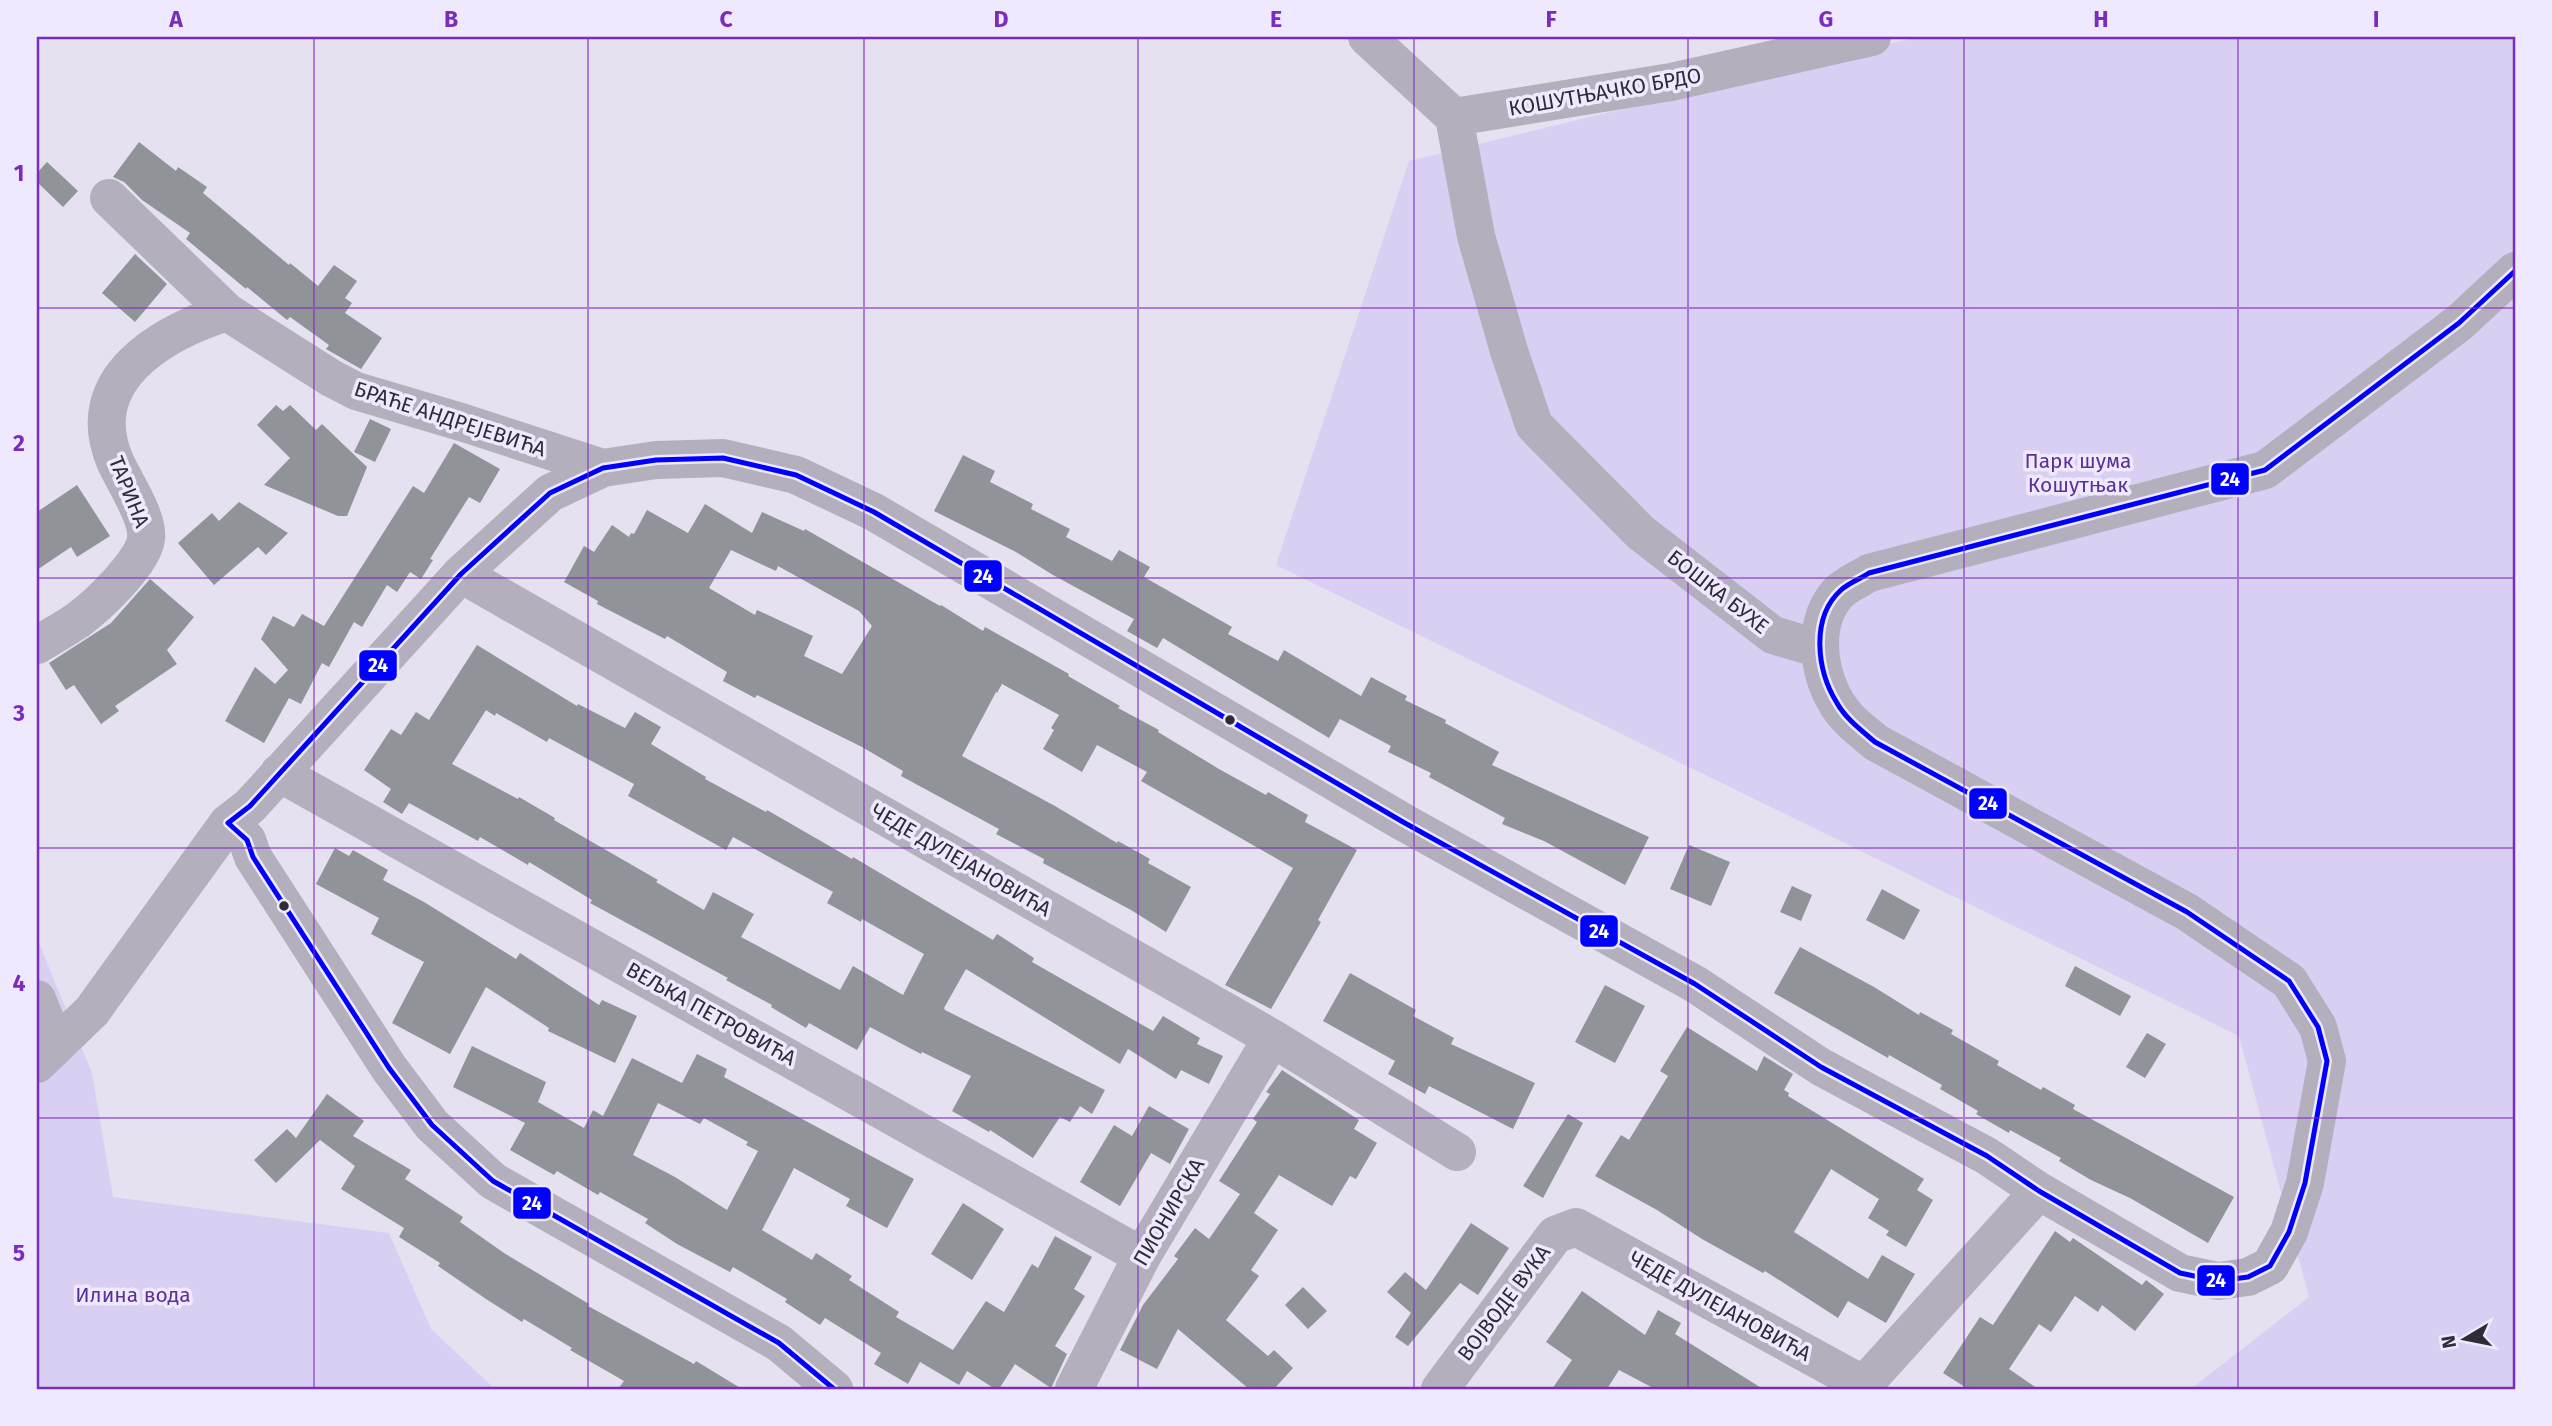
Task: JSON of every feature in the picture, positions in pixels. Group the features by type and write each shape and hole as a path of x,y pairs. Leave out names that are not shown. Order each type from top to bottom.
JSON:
{"street":[{"path":"1367,37 1454,117"},
{"name":"КОШУТЊАЧКО БРДО","path":"1454,117 1671,82 1872,37"},
{"name":"БОШКА БУХЕ","path":"1454,117 1476,236 1509,351 1534,425 1640,532 1773,635 1820,649"},
{"name":"БРАЋЕ АНДРЕЈЕВИЋА","path":"109,198 227,312 331,379 356,391 603,468"},
{"path":"46,1055 92,1011 228,823 250,806 461,574 550,493 603,468 656,460 723,458 796,475 874,512 1403,822 1695,985 1821,1067 1987,1156 2039,1191 2180,1273 2218,1281 2248,1277 2270,1266 2289,1232 2305,1183 2327,1061 2318,1027 2289,981 2187,912 1875,742 1846,716 1826,682 1820,649 1823,617 1838,592 1869,573 2264,470 2459,323 2515,271"},
{"name":"ТАРИНА","path":"37,645 80,618 119,582 146,542 146,529 114,458 107,429 111,400 128,368 159,341 192,323 227,312"},
{"name":"ЧЕДЕ ДУЛЕЈАНОВИЋА","path":"461,574 1272,1038 1457,1152"},
{"name":"ВЕЉКА ПЕТРОВИЋА","path":"279,773 1142,1256"},
{"path":"228,823 247,840 253,857 389,1068 432,1125 493,1181 779,1343 834,1389"},
{"path":"37,999 46,1055"},
{"name":"ПИОНИРСКА","path":"1074,1389 1142,1256 1272,1038"},
{"path":"1862,1387 2039,1191"},
{"name":"ЧЕДЕ ДУЛЕЈАНОВИЋА","path":"1576,1227 1862,1387"},
{"name":"ВОЈВОДЕ ВУКА","path":"1440,1389 1555,1235 1576,1227"}],"green space":[{"name":"Парк шума Кошутњак","path":"1917,37 2515,37 2515,1389 2191,1389 2309,1297 2239,1036 1276,565 1409,161"},
{"name":"Илина вода","path":"37,938 92,1073 113,1197 389,1233 431,1329 495,1389 37,1389"}],"building":[{"path":"139,142 176,171 178,167 207,187 203,193 318,286 334,265 357,281 345,298 352,303 345,313 382,338 361,369 326,349 329,345 290,317 287,320 247,287 246,289 186,239 190,233 142,200 124,182 113,177"},
{"path":"47,162 78,191 63,207 37,182 37,173"},
{"path":"135,254 167,284 135,322 102,293"},
{"path":"276,405 283,411 290,405 316,430 322,424 367,467 347,516 338,516 264,485 290,458 257,425"},
{"path":"370,419 391,429 375,462 354,452"},
{"path":"454,443 500,469 480,503 469,497 430,559 433,560 421,579 410,572 397,592 387,585 362,627 354,622 329,667 322,663 301,704 289,698 264,743 225,721 255,667 275,684 288,670 261,639 273,616 294,627 302,614 324,626 413,486 424,493"},
{"path":"963,455 995,471 990,482 1033,504 1031,509 1070,529 1066,537 1112,561 1119,550 1150,567 1144,577 1232,627 1228,634 1278,661 1284,650 1361,696 1371,677 1407,696 1405,700 1446,720 1445,723 1499,752 1492,765 1649,837 1625,885 1544,841 1502,824 1505,818 1429,777 1431,773 1388,752 1391,746 1340,719 1329,738 1163,638 1157,648 1127,631 1134,619 1016,552 934,511"},
{"path":"77,485 110,536 77,557 71,547 37,570 37,512"},
{"path":"239,502 288,533 266,555 258,547 214,585 178,543 212,513 219,521"},
{"path":"705,504 752,533 762,512 804,531 805,529 983,631 985,627 1069,674 1068,676 1120,706 1118,708 1159,730 1158,732 1219,769 1308,815 1305,822 1357,850 1318,920 1321,922 1271,1009 1225,985 1293,868 1141,781 1147,772 1097,745 1082,772 1043,749 1059,715 1002,684 962,756 1150,859 1148,863 1191,887 1166,932 1043,863 1044,859 996,834 999,829 901,776 903,771 862,747 723,681 727,672 667,636 665,639 597,604 598,601 564,582 584,546 594,552 612,525 629,537 631,533 634,534 647,510 688,533","holes":["731,550 776,571 778,566 859,611 872,626 842,674 804,656 813,636 757,610 755,615 709,588"]},
{"path":"150,579 194,617 167,650 177,664 115,706 119,711 101,724 74,685 66,690 49,663 111,623"},
{"path":"477,645 577,706 578,704 625,728 635,712 661,727 651,744 706,777 705,779 766,812 767,810 852,859 853,857 993,940 997,934 1034,958 1032,962 1153,1031 1163,1016 1200,1038 1197,1044 1223,1056 1209,1084 1181,1070 1176,1079 1128,1049 1120,1064 966,969 945,1010 1105,1090 1092,1114 1080,1106 1070,1122 1060,1117 1033,1158 990,1130 989,1132 952,1111 971,1076 870,1027 857,1050 809,1023 806,1028 771,1007 772,1005 726,980 728,978 590,903 592,900 529,862 528,865 480,837 478,841 409,803 402,814 383,802 391,789 364,770 391,729 401,735 416,712 429,720","holes":["486,710 495,716 496,713 547,742 549,738 634,784 628,796 726,850 733,837 833,892 827,903 861,922 862,919 924,954 903,995 853,966 840,990 741,937 754,914 713,892 704,910 519,797 518,799 452,764"]},
{"path":"1689,845 1730,862 1711,906 1670,889"},
{"path":"335,848 349,856 353,850 388,870 383,880 516,959 520,953 599,1005 602,1000 637,1016 615,1063 548,1031 549,1028 486,987 450,1054 392,1023 424,962 371,934 379,918 316,884"},
{"path":"1792,886 1812,895 1801,921 1780,912"},
{"path":"1882,889 1920,910 1904,940 1866,920"},
{"path":"1800,947 1919,1015 1920,1012 1953,1030 1951,1034 1999,1061 1997,1065 2041,1090 2043,1087 2075,1105 2073,1109 2234,1197 2208,1243 2130,1198 2091,1180 2059,1161 2061,1158 1976,1114 1978,1111 1940,1089 1942,1085 1889,1055 1888,1058 1774,993"},
{"path":"2075,966 2131,996 2120,1016 2065,986"},
{"path":"1350,973 1416,1010 1413,1016 1454,1038 1451,1044 1535,1083 1513,1129 1429,1086 1425,1094 1388,1074 1395,1061 1323,1021"},
{"path":"1605,985 1645,1006 1615,1063 1575,1042"},
{"path":"1687,1027 1757,1071 1764,1056 1793,1074 1784,1090 1789,1093 1788,1096 1924,1179 1917,1190 1933,1200 1906,1247 1886,1235 1889,1231 1868,1218 1879,1199 1831,1169 1794,1232 1868,1279 1882,1255 1915,1274 1886,1323 1848,1301 1838,1318 1765,1271 1763,1273 1702,1239 1657,1210 1595,1176 1621,1135 1629,1140 1668,1076 1660,1071"},
{"path":"2147,1033 2166,1044 2145,1078 2126,1067"},
{"path":"472,1046 546,1082 538,1102 584,1128 593,1110 603,1116 632,1058 682,1083 697,1054 727,1069 724,1077 914,1179 887,1228 846,1206 850,1199 794,1168 762,1230 812,1260 816,1253 852,1276 849,1280 899,1312 896,1317 953,1350 986,1301 1004,1312 1032,1264 1038,1268 1055,1236 1092,1257 1074,1289 1085,1296 1055,1346 1067,1354 1051,1388 1015,1364 999,1389 967,1371 959,1385 920,1362 908,1384 874,1364 881,1353 825,1318 820,1325 785,1302 787,1299 733,1267 730,1272 677,1244 645,1223 648,1219 557,1171 554,1175 510,1150 525,1123 453,1087","holes":["658,1103 700,1124 704,1118 748,1142 746,1145 758,1151 727,1210 675,1177 633,1155"]},
{"path":"1282,1070 1359,1120 1354,1129 1377,1143 1356,1179 1350,1176 1332,1206 1279,1175 1254,1213 1278,1230 1251,1270 1259,1276 1226,1320 1268,1356 1274,1350 1293,1368 1274,1389 1249,1389 1178,1329 1157,1369 1120,1350 1143,1305 1178,1259 1174,1256 1195,1228 1209,1239 1240,1194 1219,1181 1257,1122 1253,1119 1270,1094 1266,1092"},
{"path":"327,1094 364,1121 353,1136 411,1170 405,1179 463,1217 460,1222 504,1253 589,1304 588,1306 694,1364 696,1361 742,1389 618,1389 624,1381 570,1350 572,1348 524,1319 522,1322 486,1299 438,1266 440,1263 399,1237 404,1228 341,1189 355,1166 320,1140 276,1183 254,1160 287,1129 296,1138"},
{"path":"1149,1106 1189,1129 1170,1164 1151,1153 1120,1206 1080,1182 1114,1125 1132,1136"},
{"path":"1568,1114 1583,1123 1543,1198 1523,1186"},
{"path":"963,1203 1004,1229 972,1280 931,1254"},
{"path":"1471,1223 1509,1248 1478,1295 1460,1283 1408,1346 1395,1337 1411,1313 1387,1292 1405,1272 1426,1290"},
{"path":"2055,1231 2070,1242 2073,1238 2142,1285 2146,1280 2164,1294 2135,1331 2102,1305 2098,1312 2075,1296 2051,1332 2039,1324 2009,1369 2038,1389 1968,1389 1943,1373 1980,1317 1993,1325"},
{"path":"1303,1287 1327,1311 1308,1329 1285,1305"},
{"path":"1582,1291 1645,1335 1658,1310 1681,1323 1675,1334 1763,1389 1655,1389 1619,1370 1607,1389 1552,1389 1572,1360 1546,1342"}],"transit line":[{"name":"24","path":"834,1389 779,1343 493,1181 432,1125 389,1068 253,857 247,840 228,823 250,806 461,574 550,493 603,468 656,460 723,458 796,475 874,512 1403,822 1695,984 1821,1067 1987,1156 2039,1191 2180,1273 2218,1281 2248,1277 2270,1266 2289,1232 2305,1183 2327,1061 2318,1027 2289,981 2187,912 1875,742 1845,714 1830,690 1821,661 1824,615 1841,590 1869,573 2265,470 2459,323 2515,271"}]}
